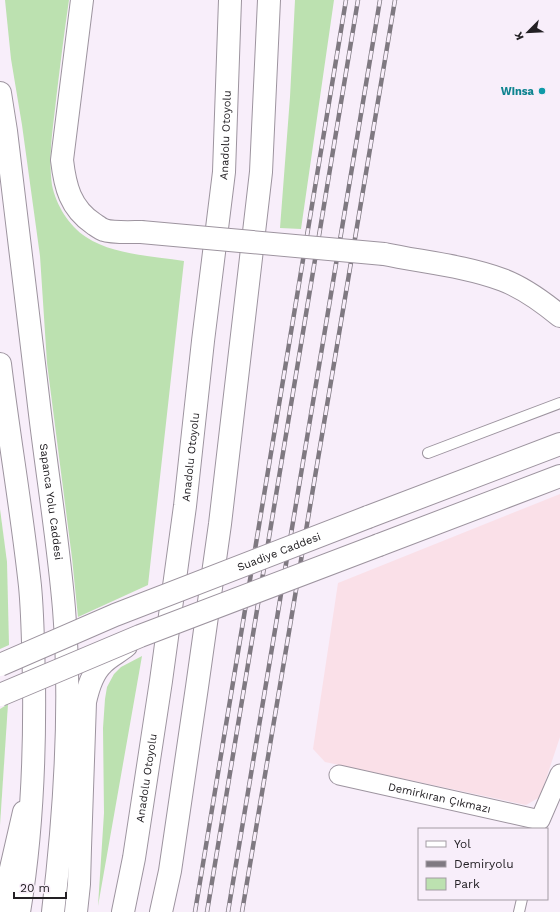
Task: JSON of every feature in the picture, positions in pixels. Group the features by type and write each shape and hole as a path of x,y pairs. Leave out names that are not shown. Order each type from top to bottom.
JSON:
{"main road":[{"path":"82,0 62,160 68,192 76,208 104,231 141,232 384,254 486,275 504,281 527,292 560,316"},
{"name":"Anadolu Otoyolu","path":"123,912 134,858 161,681 185,506 203,341 224,172 230,0"},
{"path":"161,912 170,871 220,524 261,172 269,0"},
{"name":"Sapanca Yolu Caddesi","path":"0,93 6,130 38,399 58,545 64,610 67,677 66,758 60,846 53,912"},
{"path":"0,364 30,594 34,677 34,768 28,841 19,912"},
{"name":"Suadiye Caddesi","path":"0,665 115,616 560,444"},
{"path":"0,695 140,636 560,476"},
{"path":"76,912 80,870 85,702 88,688 95,672 103,663 140,636"},
{"path":"1,912 34,768"}],"street":[{"path":"539,825 560,774"},
{"name":"Demirkıran Çıkmazı","path":"338,775 539,825"}],"lane":[{"path":"428,453 560,403"},
{"path":"519,912 522,900"}],"shaded area":[{"path":"560,494 560,737 540,797 526,805 325,762 313,749 338,583"}],"green space":[{"path":"5,0 69,0 52,132 51,153 52,185 54,193 64,214 74,227 86,237 108,248 134,254 184,261 148,585 78,617 47,363 40,256 22,125 11,59"},
{"path":"295,0 334,0 301,229 280,228 290,97"},
{"path":"0,509 7,562 9,645 0,649"},
{"path":"142,656 98,906 104,813 103,728 107,687 114,674 121,667"},
{"path":"8,704 0,825 0,709"}],"railway":[{"path":"195,912 346,0"},
{"path":"207,912 358,0"},
{"path":"228,912 380,0"},
{"path":"242,912 395,0"}],"place":[{"name":"Winsa","path":"542,91"}]}
